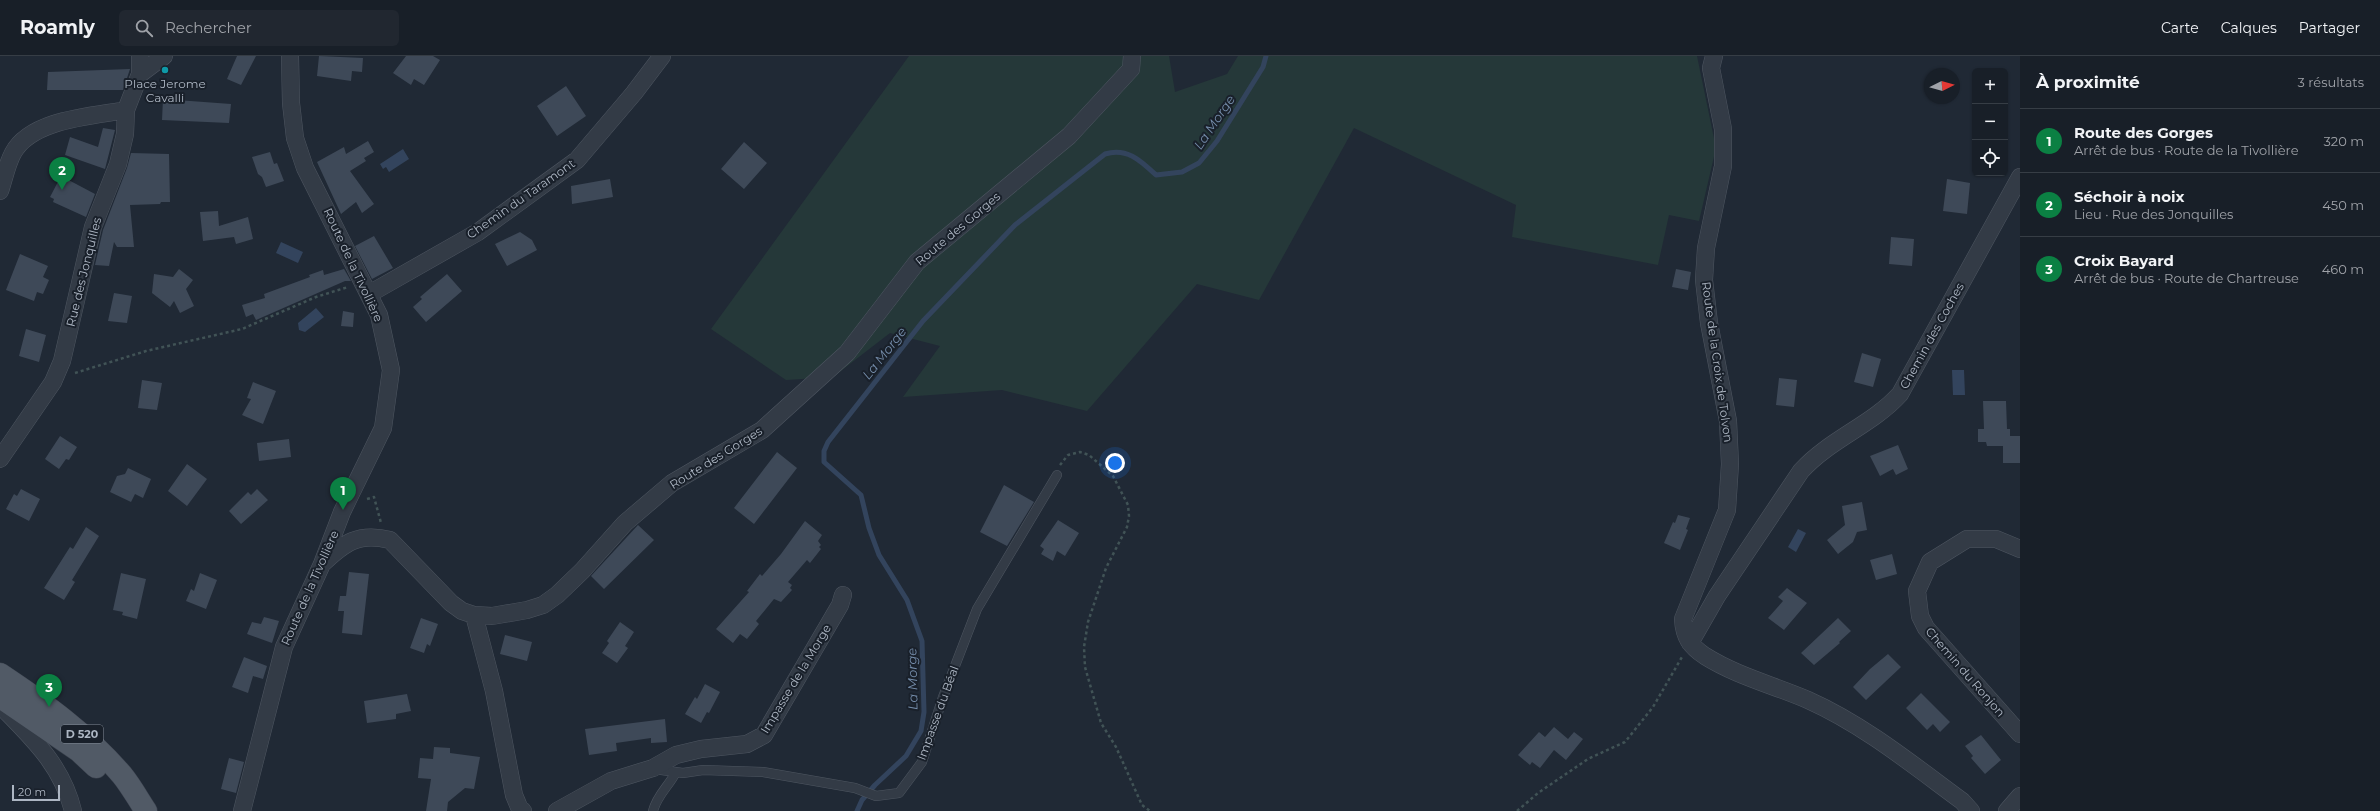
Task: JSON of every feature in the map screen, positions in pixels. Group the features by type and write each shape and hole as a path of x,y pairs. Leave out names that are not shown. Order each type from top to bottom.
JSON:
{"main road":[{"name":"D 520","path":"0,674 49,707 84,736 123,776 146,811"},
{"name":"D 520","path":"0,697 79,751 116,785 140,811"}],"street":[{"name":"Rue des Jonquilles","path":"0,459 53,382 62,361 93,227 118,164 125,134 126,110 140,74 140,56"},
{"path":"140,74 164,56"},
{"name":"Route de la Tivollière","path":"242,811 284,647 322,564 342,512 383,428 391,370 379,315 305,168 295,138 290,56"},
{"name":"Chemin du Taramont","path":"366,288 478,232 577,160 634,93 662,56"},
{"name":"Route des Gorges","path":"390,540 451,603 462,611 474,615 510,614 543,605 557,595 582,572 625,523 672,483 762,430 847,353 917,262 1069,136 1131,69 1132,56"},
{"name":"Route de la Croix de Tolvon","path":"1714,56 1711,68 1723,129 1723,166 1706,248 1704,280 1709,323 1728,421 1730,464 1727,510 1683,619 1684,632 1690,643 1705,656 1751,680 1807,700 1854,724 1950,792 1971,811"},
{"path":"0,191 13,153 31,134 60,122 126,110"},
{"name":"Chemin des Coches","path":"1690,643 1717,596 1801,471 1816,454 1887,409 1900,394 2020,177"},
{"path":"322,564 342,545 353,540 377,537 390,540"},
{"name":"Chemin du Ronjon","path":"2020,549 1996,539 1968,539 1930,562 1917,591 1920,616 1926,628 2020,734"},
{"name":"Impasse de la Morge","path":"557,811 611,781 653,768 676,754 700,749 747,744 764,735 840,606 843,595"},
{"path":"474,615 494,691 514,795 519,807 523,811"},
{"path":"0,705 41,747 68,788 73,811"},
{"path":"2007,811 2020,796"}],"lane":[{"name":"Impasse du Béal","path":"653,768 676,772 703,770 763,772 855,788 876,796 900,793 922,762 943,697 977,609 1057,475"},
{"path":"653,811 656,798 669,785 676,772"}],"path":[{"path":"57,372 70,375 146,351 242,329 316,297 366,288"},
{"path":"1057,475 1062,461 1068,455 1080,452 1089,455 1113,476 1128,506 1129,516 1127,527 1106,568 1088,622 1084,647 1085,667 1101,723 1116,747 1142,804 1150,811"},
{"path":"363,506 366,500 374,497 379,519 390,540"},
{"path":"1517,811 1538,793 1588,759 1625,742 1653,707 1690,643"}],"shaded area":[{"path":"909,56 1169,56 1175,92 1227,74 1238,56 1697,56 1716,148 1699,221 1669,215 1658,265 1512,237 1516,205 1354,128 1259,300 1197,284 1087,411 1002,390 903,397 940,346 890,333 833,377 786,380 711,329"}],"water":[{"path":"403,149 409,159 389,172 386,167 383,169 380,164"},
{"path":"281,242 303,252 298,263 276,253"},
{"path":"316,308 324,317 305,332 299,330 298,323"},
{"path":"1952,370 1964,370 1965,395 1953,395"},
{"path":"1798,529 1806,533 1796,552 1788,547"}],"building":[{"path":"237,56 256,56 241,85 227,79"},
{"path":"319,56 363,58 362,72 352,71 351,81 317,76"},
{"path":"406,56 433,56 440,60 424,85 414,79 411,85 393,73"},
{"path":"130,69 123,90 47,90 48,72"},
{"path":"566,86 586,116 557,136 537,106"},
{"path":"163,99 231,104 229,123 162,120"},
{"path":"103,128 115,130 105,169 65,155 70,137 98,147"},
{"path":"368,141 374,152 364,158 366,161 350,171 374,204 362,213 356,202 341,214 317,162 344,147 346,154"},
{"path":"744,142 767,163 744,189 721,169"},
{"path":"270,152 274,164 277,163 284,181 266,187 262,177 258,174 252,157"},
{"path":"131,153 169,154 170,202 161,202 160,204 130,205 134,247 117,247 114,242 109,266 95,265 103,230 127,168"},
{"path":"61,176 95,194 86,217 53,202 54,199 50,197"},
{"path":"610,179 613,197 572,204 571,186"},
{"path":"1947,179 1970,183 1967,214 1943,211"},
{"path":"218,211 219,226 248,217 253,239 236,244 234,237 203,241 200,212"},
{"path":"520,232 532,240 537,250 507,266 495,244"},
{"path":"374,236 393,268 372,279 355,246"},
{"path":"1891,237 1914,239 1912,266 1889,264"},
{"path":"20,254 48,266 43,277 49,280 43,294 37,292 34,301 6,290"},
{"path":"179,269 193,280 186,289 194,306 180,313 174,301 170,307 152,293 154,274 173,277"},
{"path":"344,269 351,281 345,281 256,320 253,314 246,317 242,305 265,298 264,294 310,277 309,275 323,270 324,275"},
{"path":"1676,269 1691,272 1688,290 1672,287"},
{"path":"447,274 462,291 426,322 413,307 422,299 420,297"},
{"path":"114,293 132,296 127,323 108,321"},
{"path":"343,311 354,313 353,327 341,326"},
{"path":"26,329 46,335 39,362 19,356"},
{"path":"1862,353 1881,359 1873,387 1854,382"},
{"path":"1779,378 1797,380 1794,407 1776,405"},
{"path":"142,380 162,383 157,410 138,408"},
{"path":"253,382 276,391 263,424 242,415 251,399 247,398"},
{"path":"1983,401 2006,401 2007,429 2010,429 2010,436 2020,436 2020,463 2003,463 2003,446 1987,446 1986,442 1978,442 1978,429 1984,429"},
{"path":"60,436 77,447 69,460 66,459 59,469 45,459"},
{"path":"289,439 291,457 259,461 257,443"},
{"path":"1898,445 1908,469 1896,475 1893,469 1880,476 1870,456"},
{"path":"777,452 797,468 754,524 734,508"},
{"path":"187,464 207,479 187,506 168,491"},
{"path":"128,468 151,479 143,498 135,494 131,502 110,492 117,476 125,474"},
{"path":"1004,485 1034,502 1007,546 980,532"},
{"path":"21,489 40,499 29,521 6,509 14,494 17,496"},
{"path":"257,489 268,500 241,524 229,511 248,492 251,495"},
{"path":"1862,502 1867,530 1857,532 1853,542 1838,554 1827,540 1845,525 1842,506"},
{"path":"1678,515 1690,518 1686,529 1688,530 1680,550 1664,543 1673,522 1675,523"},
{"path":"1058,520 1079,533 1065,556 1057,551 1053,561 1041,554 1044,549 1040,546"},
{"path":"805,521 822,535 818,541 821,545 819,547 821,549 810,563 807,560 788,582 792,585 790,588 792,590 781,602 774,599 756,621 759,624 747,639 740,634 733,643 716,629 749,592 747,591 760,574 762,576 781,554"},
{"path":"638,525 654,540 604,589 591,576"},
{"path":"86,527 99,536 72,580 75,582 64,600 44,588 70,547 73,549"},
{"path":"1892,554 1897,574 1876,580 1870,560"},
{"path":"349,572 369,574 362,635 342,633 344,611 338,611 340,596 346,596"},
{"path":"121,573 146,579 137,619 122,615 123,612 113,610"},
{"path":"200,573 217,580 206,609 186,601 191,589 194,591"},
{"path":"1787,588 1807,603 1784,630 1768,618 1783,601 1778,597"},
{"path":"264,617 279,621 272,643 247,634 252,622 261,624"},
{"path":"421,618 438,624 430,646 427,644 424,653 410,648"},
{"path":"1838,618 1851,631 1839,642 1840,643 1814,665 1801,653"},
{"path":"620,622 634,632 625,646 628,648 617,663 602,653 609,643 607,641"},
{"path":"505,635 532,642 527,661 500,654"},
{"path":"1888,654 1901,667 1866,700 1853,687 1870,669"},
{"path":"244,657 267,666 263,679 253,676 248,693 232,687"},
{"path":"705,684 720,692 709,713 707,712 701,723 685,714 695,697 697,699"},
{"path":"1921,693 1950,722 1940,732 1933,724 1927,730 1906,708"},
{"path":"407,694 411,711 396,714 396,719 367,723 364,701"},
{"path":"665,719 667,742 651,743 651,738 616,743 617,751 589,755 585,729"},
{"path":"1554,727 1568,739 1574,732 1583,739 1566,760 1554,750 1540,768 1532,762 1530,765 1518,755 1539,732 1545,737"},
{"path":"1981,735 2001,760 1985,774 1971,758 1973,756 1965,746"},
{"path":"434,747 450,748 450,753 480,757 474,789 465,788 448,802 447,811 426,811 431,779 418,778 420,758 433,759"},
{"path":"229,758 244,762 236,793 221,789"}],"waterway":[{"name":"La Morge","path":"857,811 862,800 875,785 906,756 921,731 924,712 922,641 907,600 879,555 869,528 861,495 824,462 824,451 828,442 923,321 1015,225 1105,154 1113,152 1127,154 1139,160 1156,175 1182,172 1199,163 1217,141 1263,67 1266,56"}],"place":[{"name":"Place Jerome Cavalli","path":"165,70"},
{"name":"Séchoir à noix","path":"62,190"},
{"name":"Route des Gorges","path":"343,510"},
{"name":"Croix Bayard","path":"49,707"}]}
